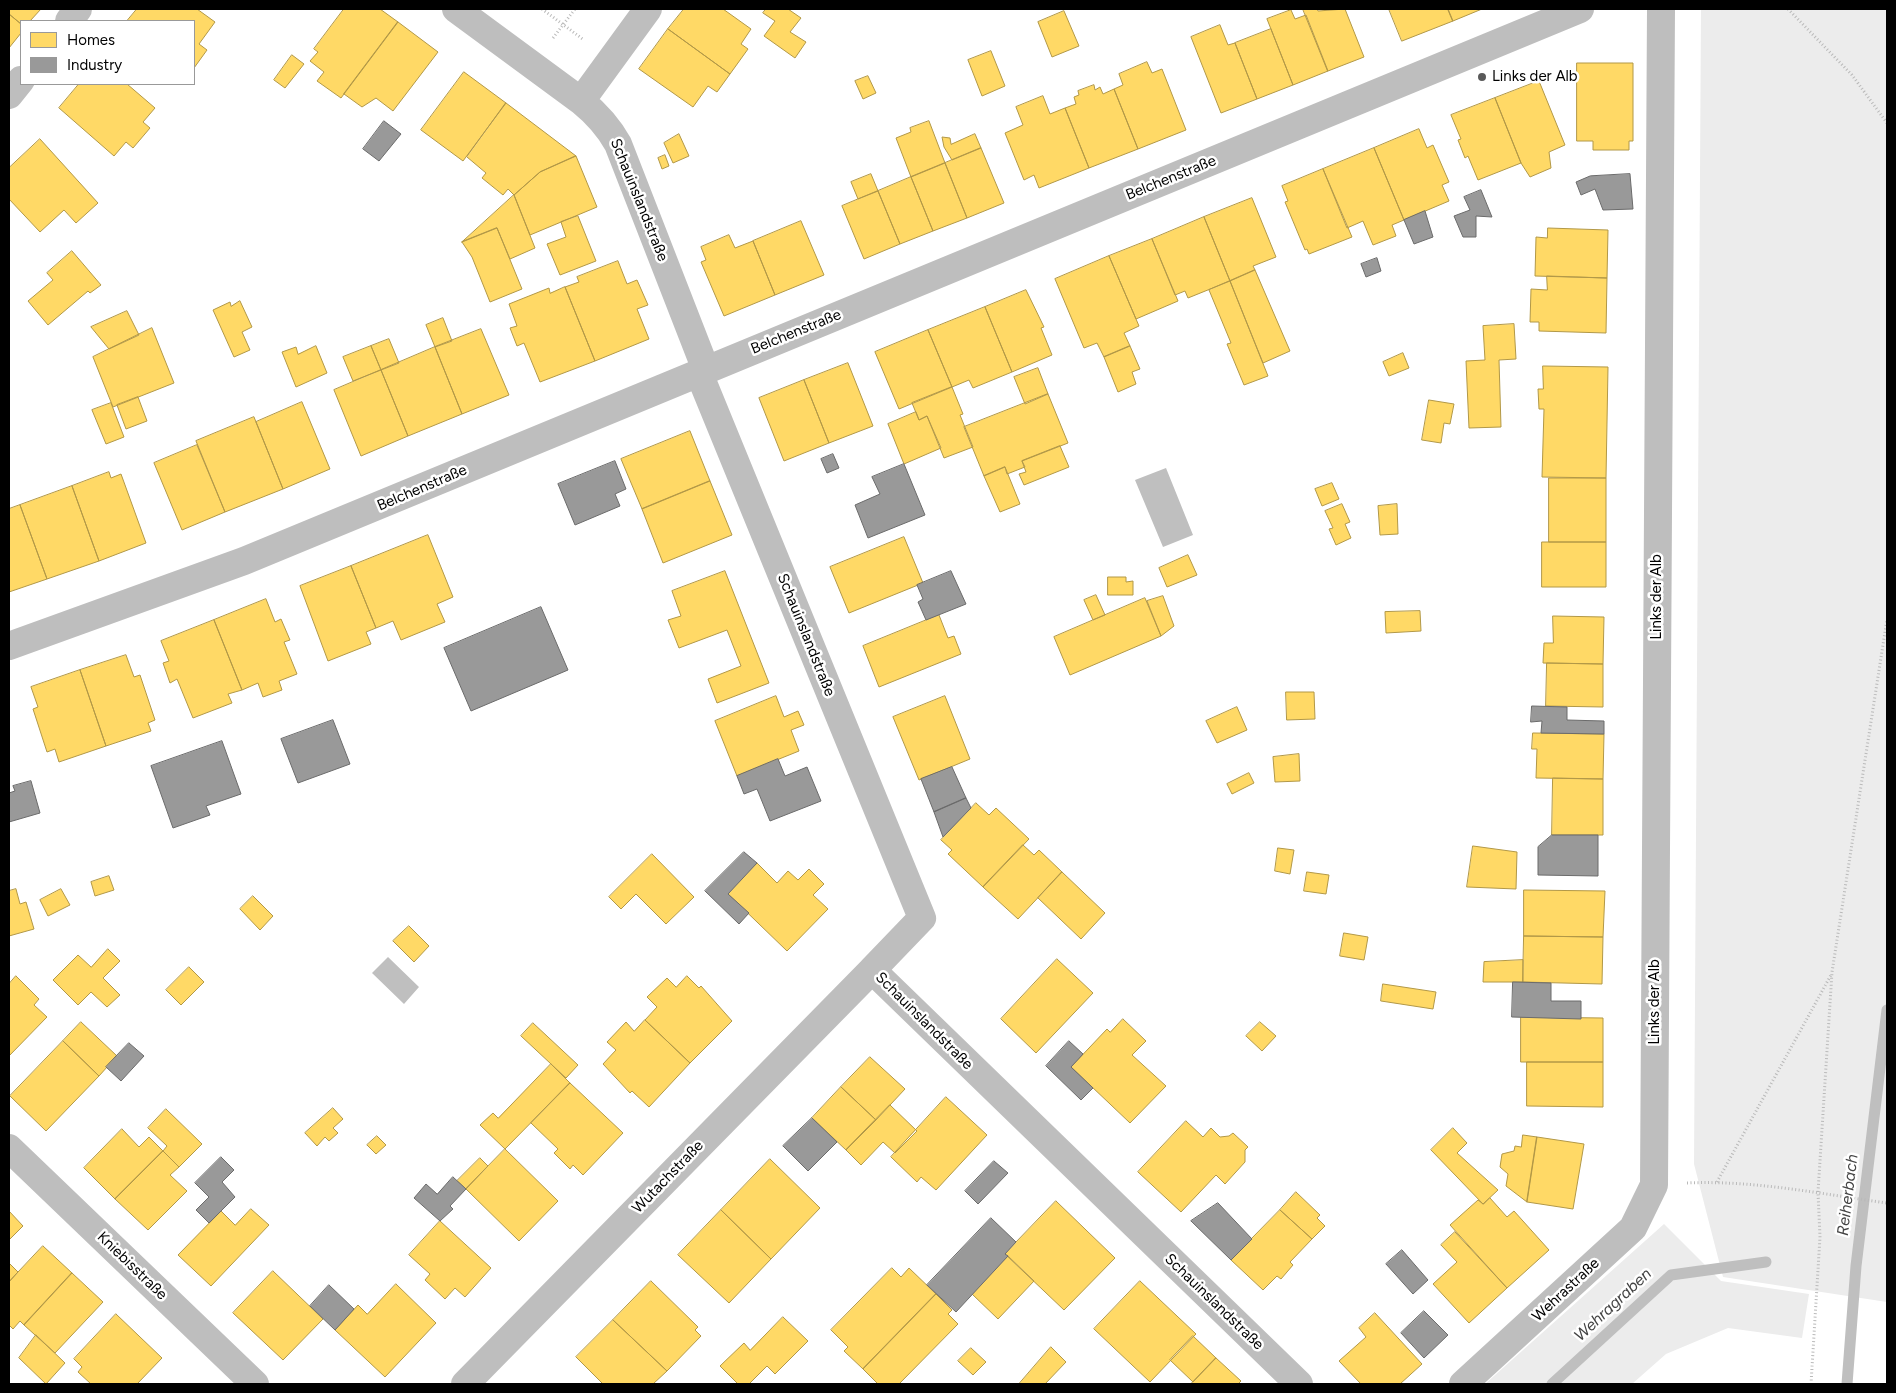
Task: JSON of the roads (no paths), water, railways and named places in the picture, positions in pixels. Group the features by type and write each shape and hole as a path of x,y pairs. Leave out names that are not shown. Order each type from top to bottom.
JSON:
{"street":[{"path":"70,20 78,9"},
{"name":"Schauinslandstraße","path":"456,9 581,101 601,118 618,144 702,371 922,918 872,970 1300,1384"},
{"path":"581,101 648,9"},
{"name":"Belchenstraße","path":"9,646 244,561 1580,9"},
{"name":"Links der Alb","path":"1654,1185 1661,9"},
{"path":"9,94 20,81"},
{"name":"Wutachstraße","path":"465,1384 872,970"},
{"name":"Kniebisstraße","path":"9,1148 255,1384"},
{"name":"Wehrastraße","path":"1463,1384 1633,1228 1654,1185"}],"waterway":[{"name":"Reiherbach","path":"1847,1384 1856,1266 1887,1010"},
{"name":"Wehragraben","path":"1552,1384 1671,1275 1766,1262"}],"place":[{"name":"Links der Alb","path":"1482,77"}]}
